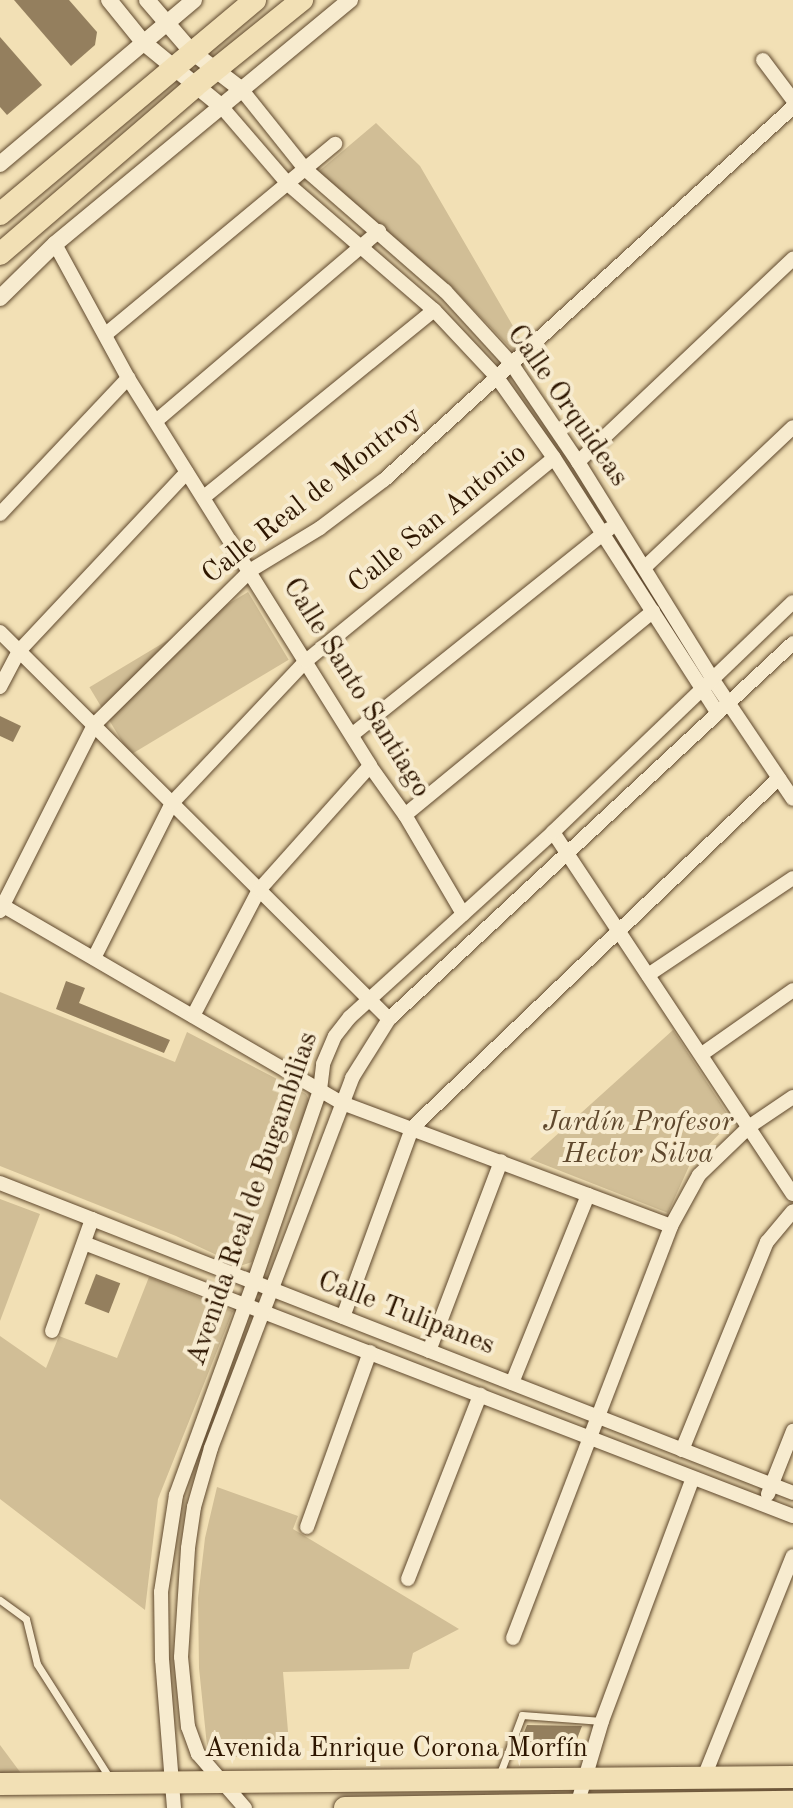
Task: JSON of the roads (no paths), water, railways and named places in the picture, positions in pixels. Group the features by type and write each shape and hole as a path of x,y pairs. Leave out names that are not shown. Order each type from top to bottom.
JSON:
{"main road":[{"path":"0,214 255,0"},
{"path":"0,254 194,87 294,6 309,0"},
{"path":"0,203 46,175"},
{"name":"Avenida Enrique Corona Morfín","path":"0,1784 173,1780 793,1777"},
{"name":"Avenida Enrique Corona Morfín","path":"345,1808 578,1802 793,1802"}],"street":[{"path":"109,0 143,42 194,87 221,106"},
{"path":"147,0 191,51 242,90"},
{"path":"0,164 194,0"},
{"path":"0,298 55,244 350,0"},
{"path":"763,60 793,100"},
{"name":"Calle Orquideas","path":"242,90 305,169 445,291 511,363 644,568 713,680 724,708"},
{"name":"Calle Orquideas","path":"221,106 288,184 434,310 496,376 554,458 701,690 724,708 793,799"},
{"name":"Calle Real de Montroy","path":"1,907 94,725 251,570 320,528 384,480 793,107"},
{"path":"106,334 335,144"},
{"path":"156,421 379,231"},
{"name":"Calle Santo Santiago","path":"55,244 128,378 251,570 370,766 405,815 463,914"},
{"path":"578,462 793,259"},
{"path":"204,497 434,310"},
{"path":"0,514 128,378"},
{"path":"644,568 793,427"},
{"name":"Calle San Antonio","path":"94,958 172,803 306,661 554,458"},
{"path":"0,687 19,651 187,472"},
{"path":"353,734 616,524"},
{"name":"Avenida Real de Bugambilias","path":"174,1808 162,1660 161,1592 176,1495 254,1282 320,1090 323,1064 335,1036 793,602"},
{"path":"405,815 653,611"},
{"path":"0,632 389,1019"},
{"name":"Avenida Real de Bugambilias","path":"221,1780 198,1754 188,1727 181,1657 182,1610 192,1521 207,1461 342,1103 366,1050 389,1019 793,643"},
{"path":"193,1016 259,890 370,766"},
{"path":"343,1317 412,1128 779,778"},
{"path":"553,832 793,1194"},
{"path":"648,975 793,878"},
{"path":"1,907 342,1103 671,1226"},
{"path":"702,1054 793,990"},
{"path":"513,1638 671,1226 699,1175 750,1126 793,1097"},
{"path":"429,1351 501,1161"},
{"name":"Calle Tulipanes","path":"0,1183 793,1493"},
{"path":"512,1383 588,1195"},
{"path":"682,1450 767,1242 793,1211"},
{"path":"52,1331 92,1219"},
{"name":"Calle Tulipanes","path":"84,1243 793,1516"},
{"path":"307,1527 370,1352"},
{"path":"408,1579 480,1395"},
{"path":"764,1505 793,1431"},
{"path":"191,1452 207,1461"},
{"path":"578,1802 602,1721 693,1478"},
{"path":"704,1777 793,1556"},
{"path":"221,1780 245,1808"}],"lane":[{"path":"0,1600 26,1619 37,1664 112,1782"},
{"path":"499,1778 522,1715 602,1721"}],"park label":[{"name":"Jardín Profesor Hector Silva","path":"638,1139"}]}
